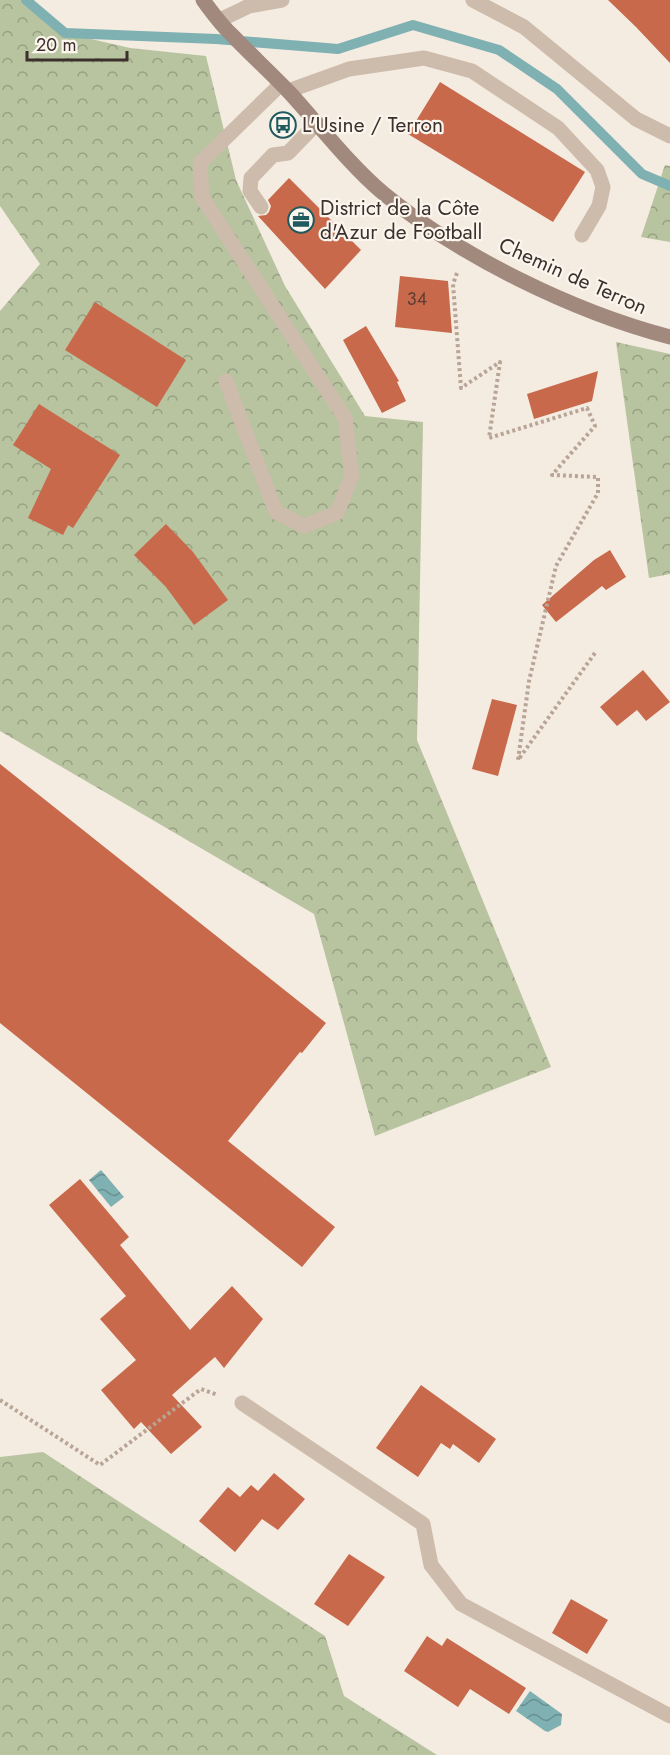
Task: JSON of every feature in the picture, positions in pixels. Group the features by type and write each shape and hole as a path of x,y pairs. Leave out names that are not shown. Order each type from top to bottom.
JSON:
{"street":[{"name":"Chemin de Terron","path":"203,0 229,33 285,88 382,192 426,226 465,250 524,281 591,311 670,337"}],"lane":[{"path":"219,20 249,6 282,0"},
{"path":"473,0 524,27 636,118 670,136"},
{"path":"226,381 276,512 304,526 337,513 352,475 345,417 202,197 200,163 285,88 349,69 424,58 472,71 558,128 597,170 603,187 599,206 582,235"},
{"path":"261,207 249,191 251,177 273,155 288,153 317,123"},
{"path":"242,1403 423,1524 431,1565 461,1604 670,1716"}],"path":[{"path":"465,250 453,284 461,388 500,362 489,438 587,408 595,426 552,475 598,477 598,493 556,566 529,681 518,760 595,653"},
{"path":"0,1400 100,1465 201,1389 242,1403"}],"green space":[{"path":"0,0 26,0 65,33 130,48 206,56 236,180 285,286 365,416 423,422 417,740 551,1067 375,1136 314,914 0,731 0,311 40,264 0,206"},
{"path":"665,165 670,166 670,242 641,237"},
{"path":"616,342 670,354 670,574 649,578"},
{"path":"43,1452 325,1636 344,1696 437,1755 0,1755 0,1457"}],"water":[{"path":"101,1170 124,1197 111,1207 89,1180"},
{"path":"530,1691 562,1714 561,1725 548,1732 516,1711"}],"building":[{"path":"608,0 670,0 670,63 636,27"},
{"path":"440,82 585,172 553,222 408,134"},
{"path":"289,178 361,250 325,289 258,216 269,212 271,206 268,200"},
{"path":"400,276 448,281 452,333 395,327"},
{"path":"95,302 186,360 157,407 65,350"},
{"path":"366,326 399,381 397,382 406,401 382,413 343,340"},
{"path":"598,371 592,401 534,419 527,394"},
{"path":"39,404 120,455 73,528 68,525 63,535 28,518 51,469 13,445"},
{"path":"166,524 193,552 228,600 194,625 166,587 134,555"},
{"path":"610,550 626,577 606,590 602,586 556,622 542,605 594,560"},
{"path":"643,670 670,702 646,721 637,710 617,726 600,707"},
{"path":"492,699 517,705 498,776 472,769"},
{"path":"0,764 326,1023 228,1141 335,1227 302,1267 0,1023"},
{"path":"80,1179 129,1237 120,1245 190,1330 232,1286 263,1319 224,1368 215,1357 172,1395 202,1427 171,1454 141,1422 134,1429 101,1390 136,1360 100,1319 126,1296 49,1205"},
{"path":"421,1385 496,1439 479,1463 453,1444 450,1449 441,1443 418,1477 376,1448"},
{"path":"274,1473 305,1499 278,1530 262,1519 235,1552 199,1521 228,1487 240,1497 251,1485 258,1491"},
{"path":"349,1554 385,1577 348,1626 314,1604"},
{"path":"571,1599 608,1620 587,1654 552,1633"},
{"path":"427,1636 442,1646 447,1638 526,1688 509,1714 470,1689 458,1707 404,1671"}],"waterway":[{"path":"26,0 65,33 216,39 338,49 413,25 499,50 557,89 642,174 670,186"}],"place":[{"name":"L'Usine / Terron","path":"283,125"},
{"name":"District de la Côte d'Azur de Football","path":"301,220"}]}
